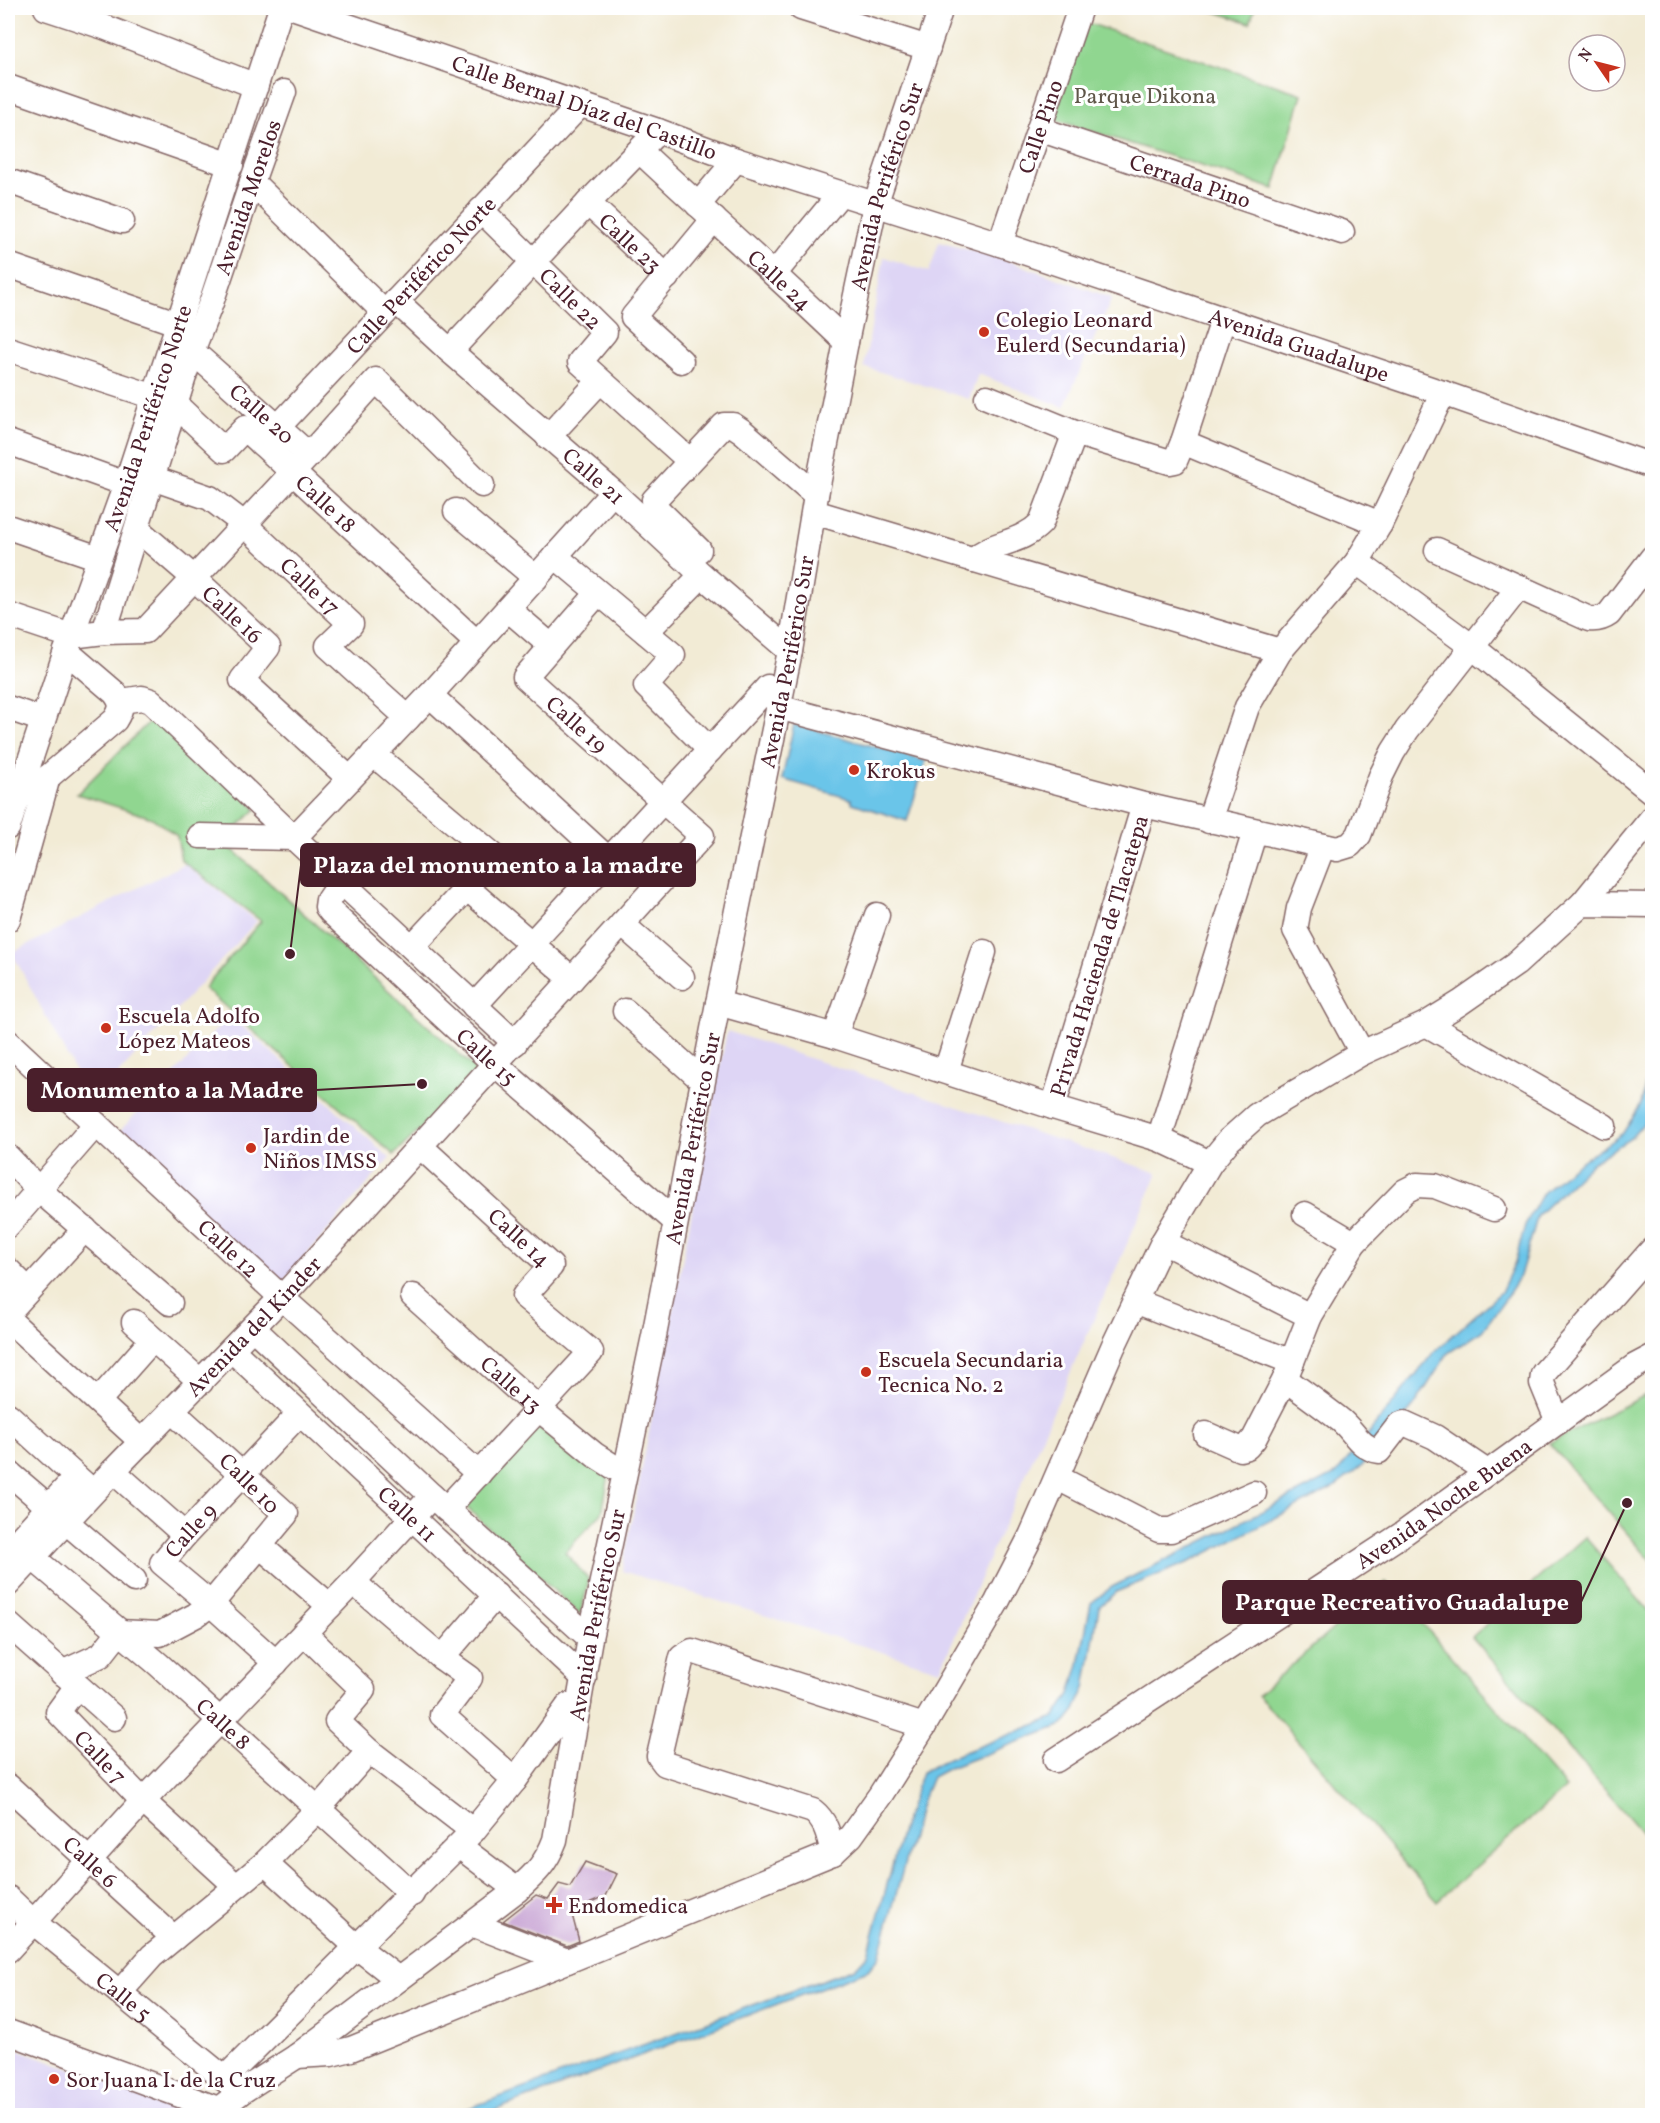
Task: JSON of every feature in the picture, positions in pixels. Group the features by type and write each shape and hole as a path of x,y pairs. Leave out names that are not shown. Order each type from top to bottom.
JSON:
{"street":[{"path":"46,8 104,27 256,86"},
{"name":"Avenida Periférico Norte","path":"8,827 12,797 44,720 126,484 165,401 179,324 189,290 281,8"},
{"name":"Calle Bernal Díaz del Castillo","path":"295,8 658,131 736,160 875,205"},
{"path":"801,8 928,48"},
{"name":"Avenida Periférico Sur","path":"214,2112 233,2085 297,2056 517,1890 536,1873 548,1858 555,1840 590,1638 654,1336 718,1004 773,697 791,645 846,342 875,205 941,8"},
{"name":"Calle Pino","path":"1000,244 1080,8"},
{"path":"8,87 231,165"},
{"name":"Avenida Morelos","path":"104,632 153,478 165,401 192,351 212,303 284,92"},
{"name":"Calle Periférico Norte","path":"270,435 579,106"},
{"name":"Cerrada Pino","path":"1039,129 1342,232"},
{"path":"450,351 658,131"},
{"name":"Calle 24","path":"640,151 775,273 846,342"},
{"path":"667,277 736,160"},
{"path":"8,181 122,221"},
{"name":"Calle 21","path":"252,182 391,307 450,351 613,492 702,575 791,645"},
{"path":"775,273 840,194"},
{"name":"Calle 23","path":"588,203 667,277 633,317 681,361"},
{"name":"Avenida Guadalupe","path":"875,205 1000,244 1653,466"},
{"name":"Calle 22","path":"482,210 605,332 580,362 690,460"},
{"path":"8,265 179,324"},
{"name":"Avenida Morelos","path":"189,290 212,303"},
{"path":"987,397 1075,433 1170,462 1175,461 1223,320"},
{"path":"8,349 165,401"},
{"name":"Calle 20","path":"192,351 270,435"},
{"name":"Calle 20","path":"301,463 376,381 482,485"},
{"path":"548,437 600,381"},
{"path":"1209,821 1246,707 1280,651 1357,562 1380,524 1443,393"},
{"name":"Calle 18","path":"165,401 224,450 245,428 270,435 301,463 477,643"},
{"path":"791,645 655,507 654,500 724,425 733,425 742,431 815,503 973,560 1280,651"},
{"path":"973,560 993,547 1015,541 1031,533 1041,523 1075,433"},
{"path":"8,442 126,484"},
{"path":"1183,442 1380,524"},
{"path":"69,644 104,632 145,631 301,463"},
{"name":"Calle 17","path":"153,478 210,498 244,524 351,624 328,646 408,718"},
{"path":"200,836 294,838 430,695 613,492"},
{"path":"456,511 536,578"},
{"path":"8,527 99,558"},
{"name":"Calle 16","path":"137,529 194,578 267,648 242,680 350,779"},
{"path":"1437,550 1589,619 1596,620 1609,614 1653,558"},
{"path":"555,556 674,655 646,686 710,750"},
{"path":"1357,562 1471,646 1653,792"},
{"path":"646,632 702,575"},
{"path":"474,1006 710,750 773,697 1144,805 1337,849 1350,845 1359,835 1381,776 1407,730 1519,587"},
{"path":"508,609 551,646 598,593"},
{"path":"8,615 69,644 115,693 121,701 122,709 115,720 48,777 12,797"},
{"name":"Calle 19","path":"551,646 525,676 702,836"},
{"path":"430,695 610,861"},
{"path":"121,701 142,698 152,701 294,838 515,1043"},
{"path":"8,708 44,720"},
{"path":"373,754 493,855 467,888 412,947"},
{"path":"8,919 48,777"},
{"name":"Privada Hacienda de Tlacatepa","path":"1053,1107 1144,805"},
{"path":"297,2056 331,2054 351,2049 833,1853 851,1836 924,1726 997,1602 1058,1478 1113,1347 1162,1242 1210,1163 1229,1140 1257,1115 1362,1053 1425,1023 1460,1003 1516,964 1582,904 1653,818"},
{"path":"1159,1139 1255,831"},
{"name":"Avenida del Kinder","path":"8,1584 32,1557 58,1514 85,1485 112,1472 253,1328 702,836"},
{"path":"1323,846 1299,908 1295,930 1362,1053"},
{"name":"Calle 15","path":"341,881 328,900 327,908 495,1064 675,1221"},
{"path":"467,888 572,979"},
{"path":"1582,904 1653,905"},
{"path":"835,1036 877,915"},
{"path":"622,924 682,977"},
{"path":"946,1071 984,952"},
{"path":"718,1004 835,1036 1159,1139 1210,1163"},
{"path":"625,1011 694,1074"},
{"path":"1425,1023 1604,1126"},
{"name":"Calle 12","path":"8,1042 281,1297 479,1474"},
{"path":"8,1225 96,1124"},
{"name":"Calle 14","path":"420,1146 551,1266 524,1296 591,1352 539,1409"},
{"path":"8,1157 39,1190 170,1303"},
{"path":"1206,1434 1240,1449 1247,1447 1254,1439 1288,1371 1310,1316 1354,1243 1405,1191 1417,1185 1435,1186 1494,1209"},
{"path":"1305,1214 1354,1243"},
{"path":"8,1313 85,1229"},
{"path":"1162,1242 1310,1316"},
{"path":"1558,1422 1542,1383 1543,1374 1653,1250"},
{"path":"8,1270 28,1290"},
{"name":"Calle 13","path":"413,1296 539,1409 595,1455 614,1467"},
{"path":"1135,1301 1288,1371 1342,1421 1352,1435 1366,1445 1379,1451 1399,1425 1404,1423 1435,1437 1487,1472"},
{"path":"8,1319 142,1442"},
{"path":"134,1322 201,1382"},
{"path":"253,1328 439,1503 590,1638"},
{"path":"98,1401 152,1340"},
{"name":"Calle 11","path":"232,1350 584,1678"},
{"name":"Avenida Noche Buena","path":"1056,1760 1404,1533 1635,1366 1653,1357"},
{"path":"8,1950 143,1801 412,1518 439,1503 479,1474 539,1409"},
{"name":"Calle 10","path":"172,1411 286,1514 260,1545 330,1606"},
{"name":"Calle 9","path":"276,1663 162,1563 299,1414"},
{"path":"8,1415 85,1485"},
{"path":"8,1472 134,1580"},
{"path":"112,1472 185,1536"},
{"path":"1058,1478 1159,1530 1171,1530 1254,1493"},
{"path":"8,1552 58,1514"},
{"path":"70,1679 101,1655 119,1632 160,1634 196,1615 211,1604 260,1545"},
{"name":"Calle 8","path":"32,1557 158,1664 412,1894"},
{"path":"353,1582 442,1658 470,1678 442,1715 515,1779"},
{"path":"442,1658 496,1595"},
{"path":"8,1624 114,1718"},
{"path":"304,1633 363,1690 337,1721 466,1838 517,1890"},
{"path":"833,1853 826,1824 813,1811 665,1764 661,1760 658,1756 682,1657 692,1651 924,1726"},
{"name":"Calle 7","path":"70,1679 58,1712 143,1801 236,1886"},
{"path":"233,2085 357,1947 466,1838 515,1779 569,1706 579,1704"},
{"path":"120,1992 153,1956 265,1863 318,1809 369,1750"},
{"name":"Calle 6","path":"8,1786 174,1938"},
{"path":"265,1863 357,1947 398,1979"},
{"name":"Calle 5","path":"8,1898 32,1921 233,2085"},
{"path":"472,1924 567,1961"},
{"path":"8,2032 214,2112"}],"shaded area":[{"name":"Colegio Leonard Eulerd (Secundaria)","path":"939,242 1003,259 1112,298 1064,407 978,374 969,399 864,367 884,257 929,272"},
{"name":"Escuela Adolfo López Mateos","path":"184,864 257,921 92,1103 12,953"},
{"name":"Jardin de Niños IMSS","path":"230,1015 390,1158 275,1291 113,1138"},
{"name":"Escuela Secundaria Tecnica No. 2","path":"727,1031 1158,1173 940,1670 622,1571"},
{"name":"Sor Juana I. de la Cruz","path":"8,2046 195,2112 190,2116 8,2116"}],"green space":[{"path":"1204,8 1255,8 1250,23"},
{"name":"Parque Dikona","path":"1088,23 1302,94 1274,189 1053,119"},
{"path":"157,714 256,809 223,841 479,1072 394,1155 204,988 261,921 181,860 177,836 152,818 77,794"},
{"path":"1652,1392 1652,1562 1549,1443"},
{"path":"541,1417 610,1469 602,1513 565,1552 589,1580 580,1615 462,1503"},
{"path":"1585,1537 1652,1615 1652,1844 1472,1637"},
{"path":"1386,1582 1566,1788 1437,1901 1258,1695"}],"water":[{"name":"Krokus","path":"794,724 926,761 907,821 852,803 851,799 782,779"},
{"path":"1652,1054 1652,1096 1644,1123 1631,1138 1593,1162 1538,1215 1520,1276 1504,1301 1482,1331 1448,1353 1414,1406 1362,1466 1333,1488 1192,1561 1116,1592 1099,1607 1085,1688 1075,1710 1063,1725 949,1768 932,1777 921,1803 879,1957 868,1970 482,2115 447,2116 855,1968 868,1954 902,1830 922,1772 949,1758 1055,1717 1070,1694 1079,1664 1091,1603 1112,1587 1336,1474 1433,1353 1501,1292 1515,1262 1525,1225 1543,1193 1570,1169 1623,1133 1641,1104"}],"building":[{"name":"Endomedica","path":"585,1862 617,1874 606,1896 571,1911 579,1941 567,1946 503,1921 536,1895 548,1899 559,1884 570,1887"}],"place":[{"name":"Colegio Leonard Eulerd (Secundaria)","path":"984,332"},
{"name":"Krokus","path":"854,770"},
{"name":"Plaza del monumento a la madre","path":"290,954"},
{"name":"Escuela Adolfo López Mateos","path":"106,1028"},
{"name":"Monumento a la Madre","path":"422,1084"},
{"name":"Jardin de Niños IMSS","path":"251,1148"},
{"name":"Escuela Secundaria Tecnica No. 2","path":"866,1372"},
{"name":"Parque Recreativo Guadalupe","path":"1627,1503"},
{"name":"Endomedica","path":"554,1905"},
{"name":"Sor Juana I. de la Cruz","path":"54,2079"}]}
